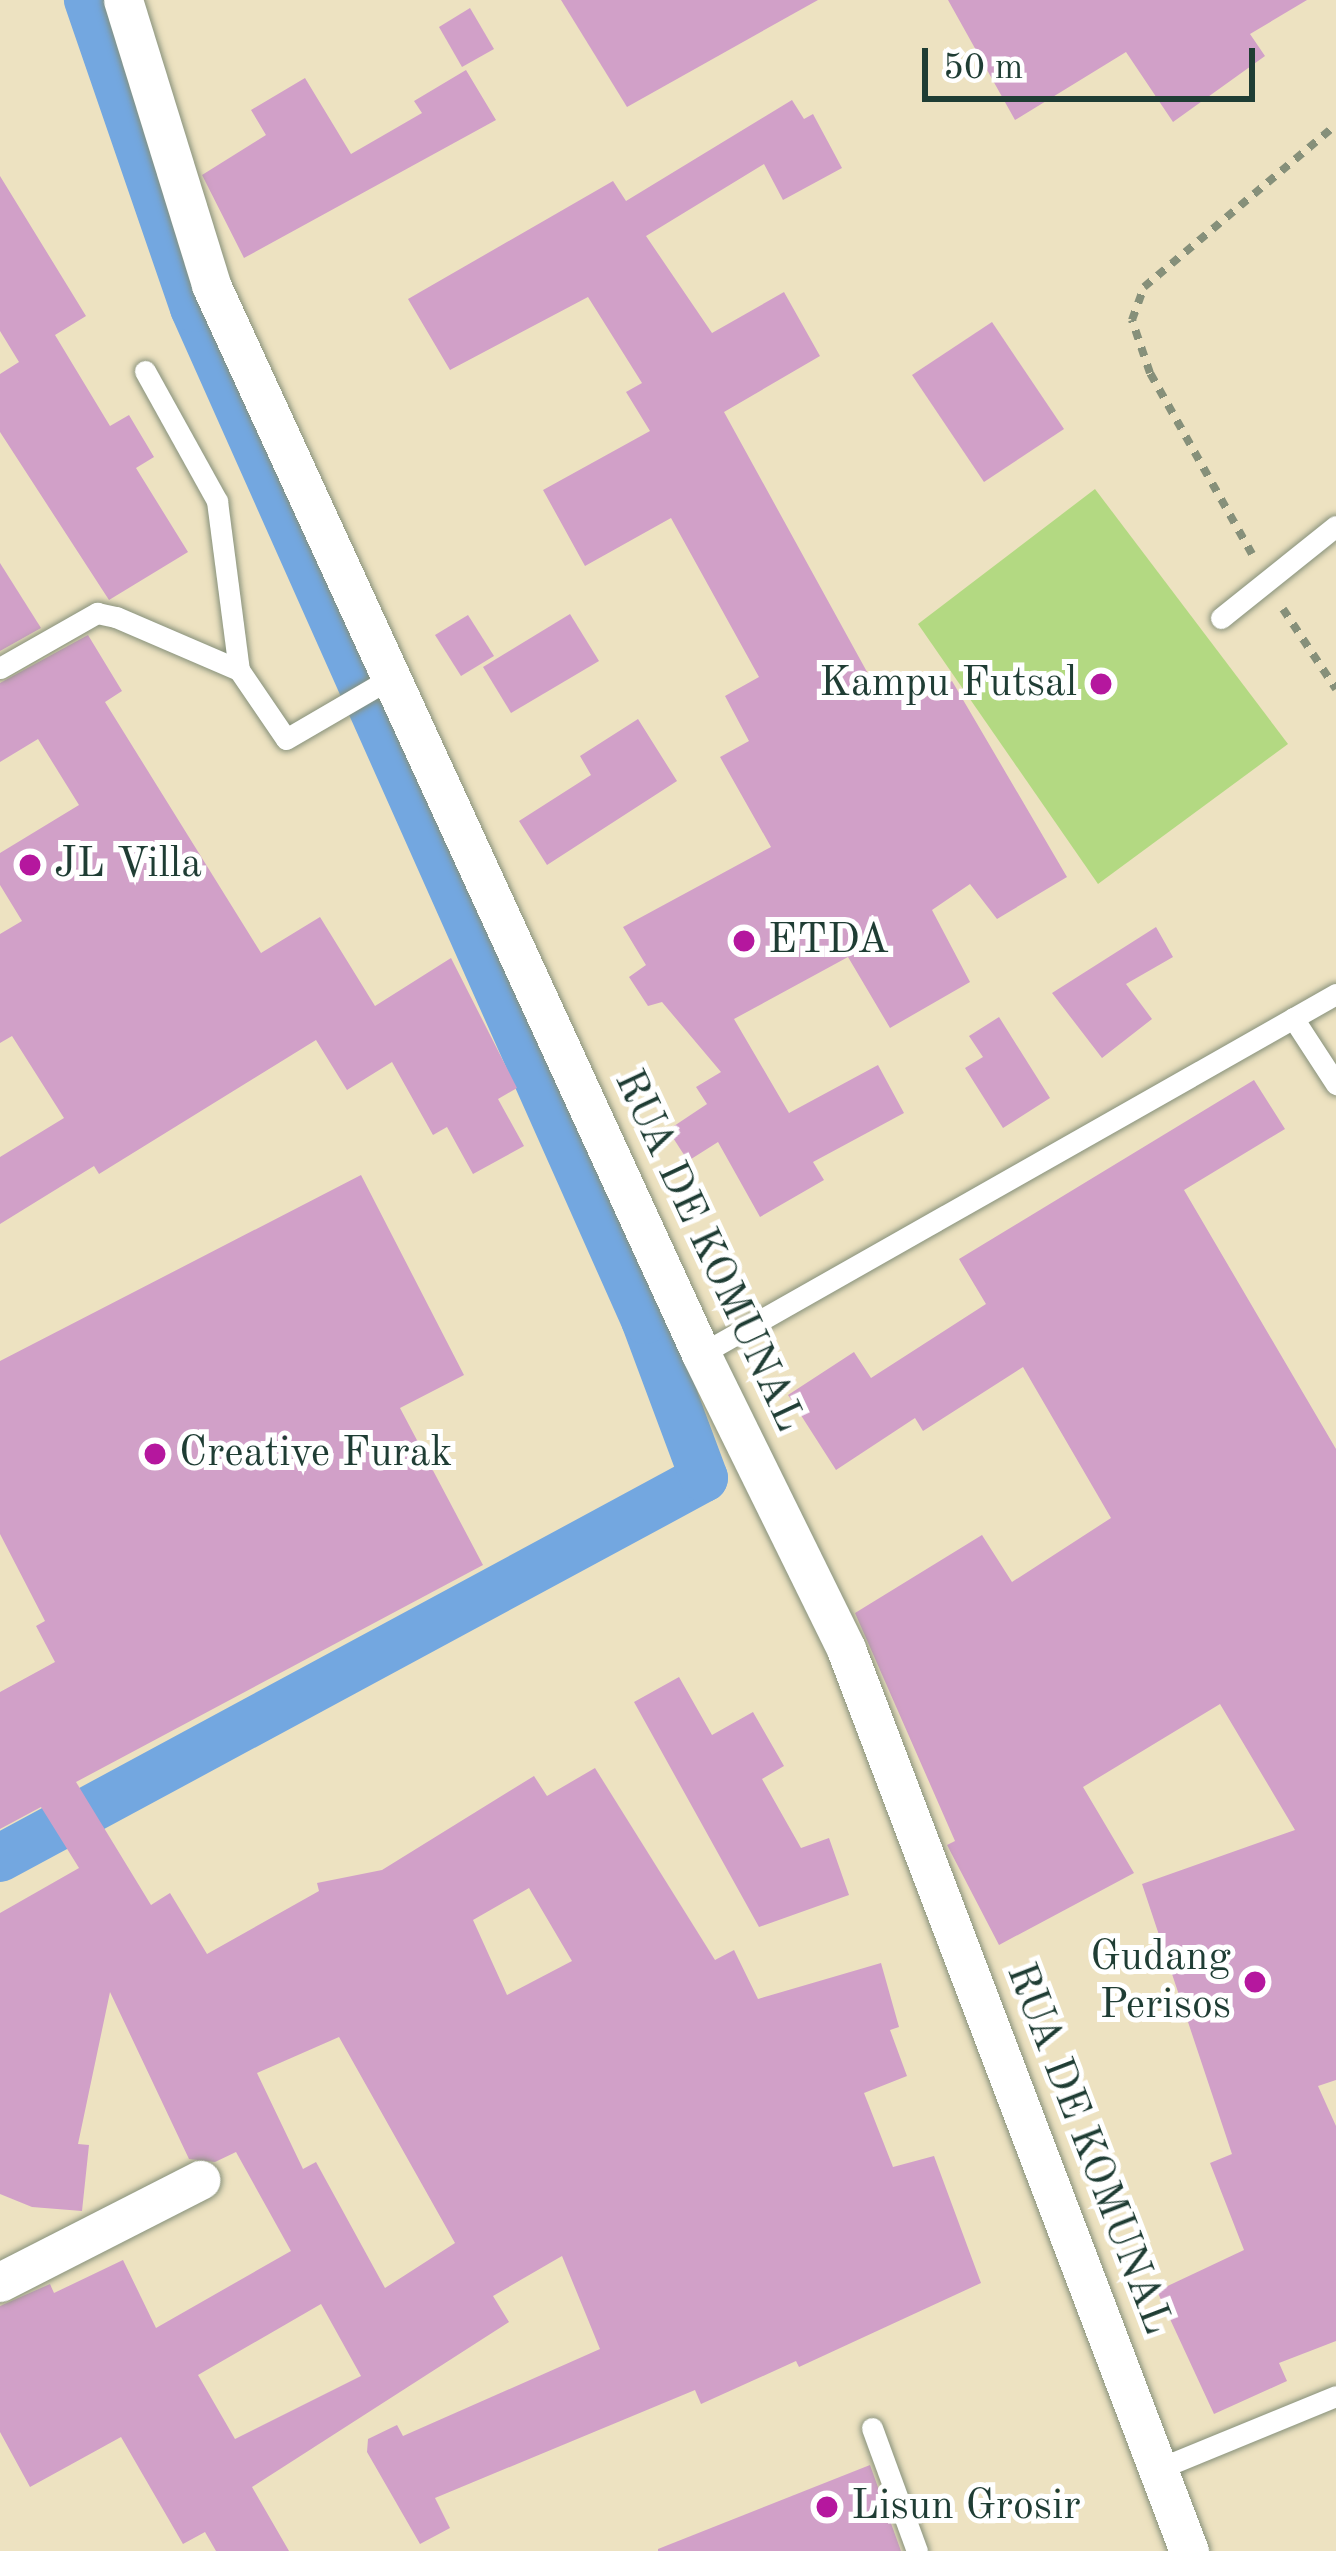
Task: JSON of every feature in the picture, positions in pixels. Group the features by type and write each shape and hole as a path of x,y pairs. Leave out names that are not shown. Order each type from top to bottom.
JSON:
{"street":[{"name":"RUA DE KOMUNAL","path":"123,0 211,285 701,1354 846,1649 1190,2551"},
{"path":"0,2282 200,2180"}],"lane":[{"path":"145,371 217,501 239,670 286,739 391,678"},
{"path":"1221,618 1336,526"},
{"path":"0,668 97,614 239,670"},
{"path":"701,1354 1336,994"},
{"path":"1293,1018 1336,1084"},
{"path":"1158,2469 1336,2396"},
{"path":"872,2428 916,2551"}],"path":[{"path":"1336,125 1144,286 1132,320 1150,373 1321,678 1336,689"}],"green space":[{"name":"Kampu Futsal","path":"1095,489 1288,744 1098,884 918,624"}],"building":[{"path":"561,0 818,0 627,107"},
{"path":"948,0 1307,0 1250,34 1265,56 1173,122 1126,52 1015,120"},
{"path":"470,8 494,49 462,67 439,27"},
{"path":"466,70 496,120 244,258 202,175 266,135 251,110 305,78 351,154 422,113 414,101"},
{"path":"792,100 804,119 813,114 842,168 783,200 764,164 646,236 712,333 784,292 820,356 724,412 877,690 909,672 924,698 952,681 1067,877 997,919 970,884 932,910 970,982 890,1028 848,957 734,1019 789,1113 878,1065 904,1113 813,1162 824,1180 760,1217 718,1142 688,1161 668,1130 707,1104 696,1087 721,1072 662,1002 648,1006 629,977 646,965 623,927 771,847 720,757 749,741 725,696 759,677 671,518 585,566 543,490 650,431 626,392 642,383 588,297 450,370 408,299 613,181 626,201"},
{"path":"0,176 86,316 55,335 110,426 129,415 154,457 136,468 188,552 109,600 0,432 0,374 19,362 0,331"},
{"path":"992,322 1064,429 984,482 912,375"},
{"path":"0,563 41,628 0,651"},
{"path":"570,614 599,661 511,713 483,667"},
{"path":"468,615 494,656 461,676 435,635"},
{"path":"88,635 122,691 105,702 261,953 320,917 375,1006 451,958 517,1088 498,1099 524,1146 473,1174 447,1127 433,1135 392,1062 347,1090 316,1040 99,1174 94,1166 0,1224 0,1157 64,1118 12,1036 0,1043 0,934 22,921 0,885 0,853 79,805 38,739 0,762 0,683"},
{"path":"638,719 677,781 547,865 519,821 591,775 580,756"},
{"path":"1156,927 1173,957 1126,984 1152,1019 1102,1058 1052,993"},
{"path":"999,1017 1050,1098 1003,1128 965,1068 983,1057 969,1036"},
{"path":"1254,1080 1285,1129 1184,1190 1336,1449 1336,2080 1318,2086 1336,2126 1336,2341 1279,2363 1287,2381 1214,2414 1157,2291 1244,2250 1210,2163 1232,2154 1142,1884 1295,1830 1220,1704 1083,1787 1134,1873 999,1945 947,1845 955,1841 855,1613 982,1535 1012,1582 1111,1518 1023,1367 923,1431 915,1418 836,1470 788,1395 854,1352 871,1378 986,1304 959,1259"},
{"path":"361,1175 464,1375 400,1408 483,1565 76,1782 151,1905 170,1893 207,1954 319,1891 317,1883 382,1870 534,1776 547,1796 595,1768 715,1960 734,1950 758,1999 881,1963 899,2027 890,2030 907,2076 864,2093 893,2167 934,2156 981,2283 799,2367 796,2361 701,2404 695,2390 435,2498 450,2528 420,2544 367,2452 368,2439 397,2425 403,2436 600,2349 562,2256 493,2296 509,2322 252,2487 289,2551 216,2551 205,2532 183,2544 121,2437 30,2487 0,2432 0,2306 50,2284 54,2293 123,2260 156,2328 291,2251 236,2152 215,2162 189,2159 110,1992 78,2144 89,2145 82,2211 32,2207 0,2194 0,1913 79,1868 41,1807 0,1829 0,1692 55,1662 36,1626 45,1621 0,1534 0,1361","holes":["529,1888 572,1961 507,1995 473,1920","339,2037 455,2243 385,2288 316,2162 303,2169 257,2073","321,2304 361,2376 235,2439 198,2375"]},
{"path":"679,1677 712,1735 753,1712 784,1766 762,1779 801,1848 829,1838 849,1895 759,1927 634,1702"},
{"name":"Lisun Grosir","path":"870,2465 901,2551 658,2551 658,2549"}],"waterway":[{"path":"0,1858 704,1478 645,1320 194,308 88,0"}],"place":[{"name":"Kampu Futsal","path":"1101,684"},
{"name":"JL Villa","path":"30,865"},
{"name":"ETDA","path":"744,941"},
{"name":"Creative Furak","path":"155,1454"},
{"name":"Gudang Perisos","path":"1255,1982"},
{"name":"Lisun Grosir","path":"827,2507"}]}
